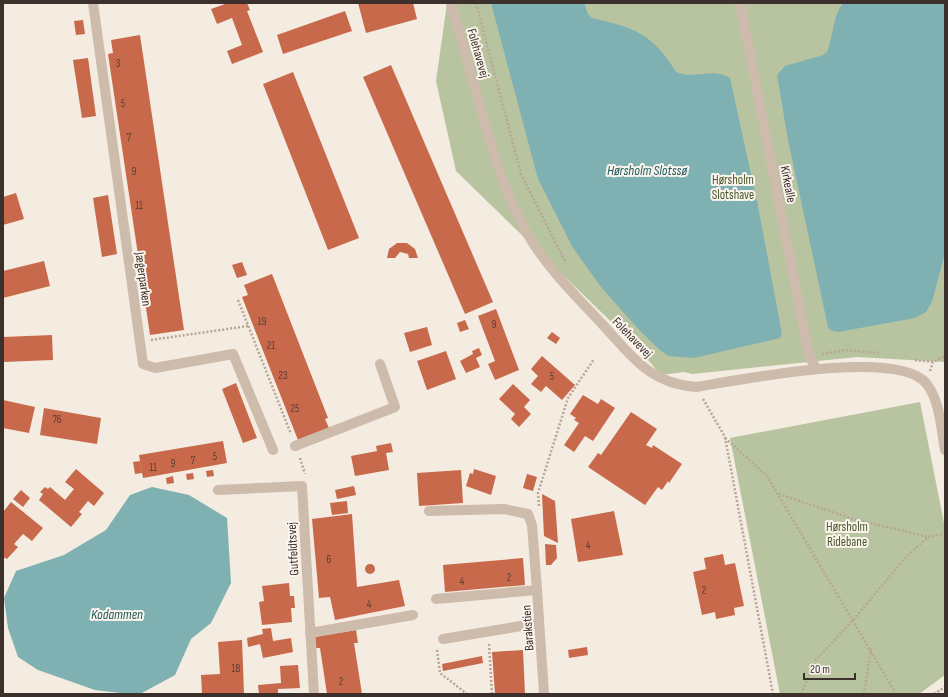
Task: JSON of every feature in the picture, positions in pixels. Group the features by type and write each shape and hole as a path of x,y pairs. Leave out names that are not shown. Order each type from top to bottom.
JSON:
{"street":[{"name":"Jægerparken","path":"93,3 143,364 155,368 234,354 273,450"},
{"name":"Folehavevej","path":"451,3 494,158 512,202 533,243 560,279 636,362 652,374 668,382 679,386 696,387 816,368 887,368 904,371 925,382 934,394 945,450"},
{"name":"Kirkealle","path":"740,3 809,356 816,368"},
{"path":"295,446 395,407 380,364"},
{"path":"218,490 302,486"},
{"name":"Gutfeldtsvej","path":"302,486 314,694"},
{"path":"430,511 504,509 528,514 532,526 537,590"},
{"name":"Barakstien","path":"436,599 537,590 544,694"},
{"path":"310,633 413,615"},
{"path":"443,639 539,623"}],"path":[{"path":"476,3 521,174 536,208 569,269"},
{"path":"238,300 305,472 302,486"},
{"path":"140,342 248,326"},
{"path":"809,356 846,350 886,354"},
{"path":"909,358 933,362 944,357 945,353"},
{"path":"539,508 538,493 568,398 594,359"},
{"path":"696,387 725,437 767,476 871,649 896,694"},
{"path":"725,437 772,694"},
{"path":"778,494 850,518 928,537 945,534"},
{"path":"801,694 816,660 853,620 907,556 928,537"},
{"path":"488,631 492,694"},
{"path":"443,639 436,644 440,673 467,694"},
{"path":"864,694 871,649"},
{"path":"934,694 945,687"}],"green space":[{"name":"Hørsholm Slotshave","path":"447,3 945,3 945,362 857,357 692,374 684,372 661,375 635,345 456,171 436,81"},
{"name":"Hørsholm Ridebane","path":"920,402 945,528 945,675 919,694 780,694 730,438"}],"water":[{"name":"Hørsholm Slotssø","path":"491,3 584,3 588,14 592,18 631,29 650,40 659,49 676,72 689,75 710,73 723,75 730,78 758,206 782,334 780,338 694,358 669,356 661,351 640,331 601,287 573,248 538,179"},
{"path":"843,3 945,3 945,253 932,302 926,312 915,318 838,332 830,330 828,327 788,140 777,75 785,66 823,55 827,52 835,21 839,9"},
{"name":"Kodammen","path":"152,487 189,495 227,518 231,583 211,623 191,639 175,675 140,694 129,694 95,690 38,670 18,657 8,628 4,598 16,571 64,555 106,530 130,495"}],"building":[{"path":"228,3 247,3 250,10 247,11 263,52 232,64 227,51 242,45 232,18 217,24 211,9"},
{"path":"358,3 413,3 417,19 366,33"},
{"path":"345,11 352,31 283,54 277,35"},
{"path":"83,20 85,34 76,35 74,21"},
{"path":"140,35 184,330 150,335 108,54 113,53 111,40"},
{"path":"88,58 96,116 82,118 73,60"},
{"path":"391,65 493,302 465,314 363,77"},
{"path":"293,72 359,238 328,250 263,84"},
{"path":"16,193 24,219 3,225 3,197"},
{"path":"108,195 117,254 102,257 93,198"},
{"path":"397,243 407,243 415,249 418,258 409,258 408,254 400,252 395,258 387,258 389,249"},
{"path":"44,261 50,286 3,298 3,271"},
{"path":"242,262 247,275 237,278 232,265"},
{"path":"272,274 328,418 325,419 329,428 298,440 242,297 248,295 244,285"},
{"path":"496,309 519,370 495,380 488,364 495,361 478,316"},
{"path":"465,320 469,329 460,332 457,323"},
{"path":"427,327 432,345 410,352 404,333"},
{"path":"552,332 560,338 556,344 547,338"},
{"path":"52,335 53,360 3,362 3,337"},
{"path":"479,348 482,355 476,358 480,367 466,373 460,361 473,354 472,351"},
{"path":"446,351 456,379 427,390 417,361"},
{"path":"542,356 575,385 562,400 546,386 541,392 531,384 538,376 531,369"},
{"path":"236,383 257,438 243,443 222,389"},
{"path":"513,384 530,400 524,407 531,414 519,427 511,419 515,414 499,399"},
{"path":"583,395 598,404 601,399 615,408 593,441 585,436 574,452 564,445 579,423 574,420 576,418 570,414"},
{"path":"3,400 35,407 29,433 3,428"},
{"path":"44,408 101,418 97,444 40,435"},
{"path":"631,412 657,429 646,445 652,448 653,445 682,464 669,483 668,481 662,490 658,487 645,505 588,467 598,453 601,455"},
{"path":"223,441 227,463 143,478 139,455"},
{"path":"391,443 393,452 386,453 389,470 355,476 351,456 377,451 376,446"},
{"path":"140,461 142,473 135,474 133,462"},
{"path":"76,469 104,493 94,506 88,501 79,512 82,514 71,527 39,500 43,494 40,492 45,487 48,489 50,487 65,500 74,489 65,482"},
{"path":"474,469 496,476 491,495 466,486 470,473 473,474"},
{"path":"213,470 214,476 207,477 206,471"},
{"path":"461,470 463,503 419,506 417,473"},
{"path":"193,473 194,479 187,480 186,474"},
{"path":"527,474 537,477 533,491 523,488"},
{"path":"173,476 174,483 167,484 166,478"},
{"path":"354,486 356,495 337,499 335,490"},
{"path":"21,490 30,498 23,507 13,499"},
{"path":"542,494 555,501 558,543 544,536"},
{"path":"347,501 348,513 332,515 330,503"},
{"path":"11,502 43,528 32,541 23,534 14,544 18,547 7,559 3,557 3,512"},
{"path":"614,511 623,555 578,562 571,519"},
{"path":"352,514 357,587 399,580 405,606 335,620 330,597 319,598 312,519"},
{"path":"545,544 556,545 557,558 551,565 546,565"},
{"path":"723,554 725,565 735,563 744,606 734,608 735,615 716,619 715,612 702,615 693,572 706,569 704,558"},
{"path":"523,558 525,585 445,592 443,565"},
{"path":"368,564 372,564 375,569 372,574 368,574 365,571 365,567"},
{"path":"289,583 290,596 294,596 295,608 291,608 292,622 262,625 259,602 264,601 262,586"},
{"path":"271,628 273,641 291,638 293,652 263,658 260,644 248,647 247,638 263,634 262,629"},
{"path":"356,630 358,643 354,643 362,694 327,694 320,648 316,648 314,637"},
{"path":"242,640 244,693 202,694 201,675 220,674 218,642"},
{"path":"587,647 588,655 569,658 568,650"},
{"path":"523,650 525,694 495,694 492,652"},
{"path":"482,656 483,663 443,671 442,664"},
{"path":"298,665 300,688 278,689 278,694 259,694 258,685 281,683 280,666"}]}
